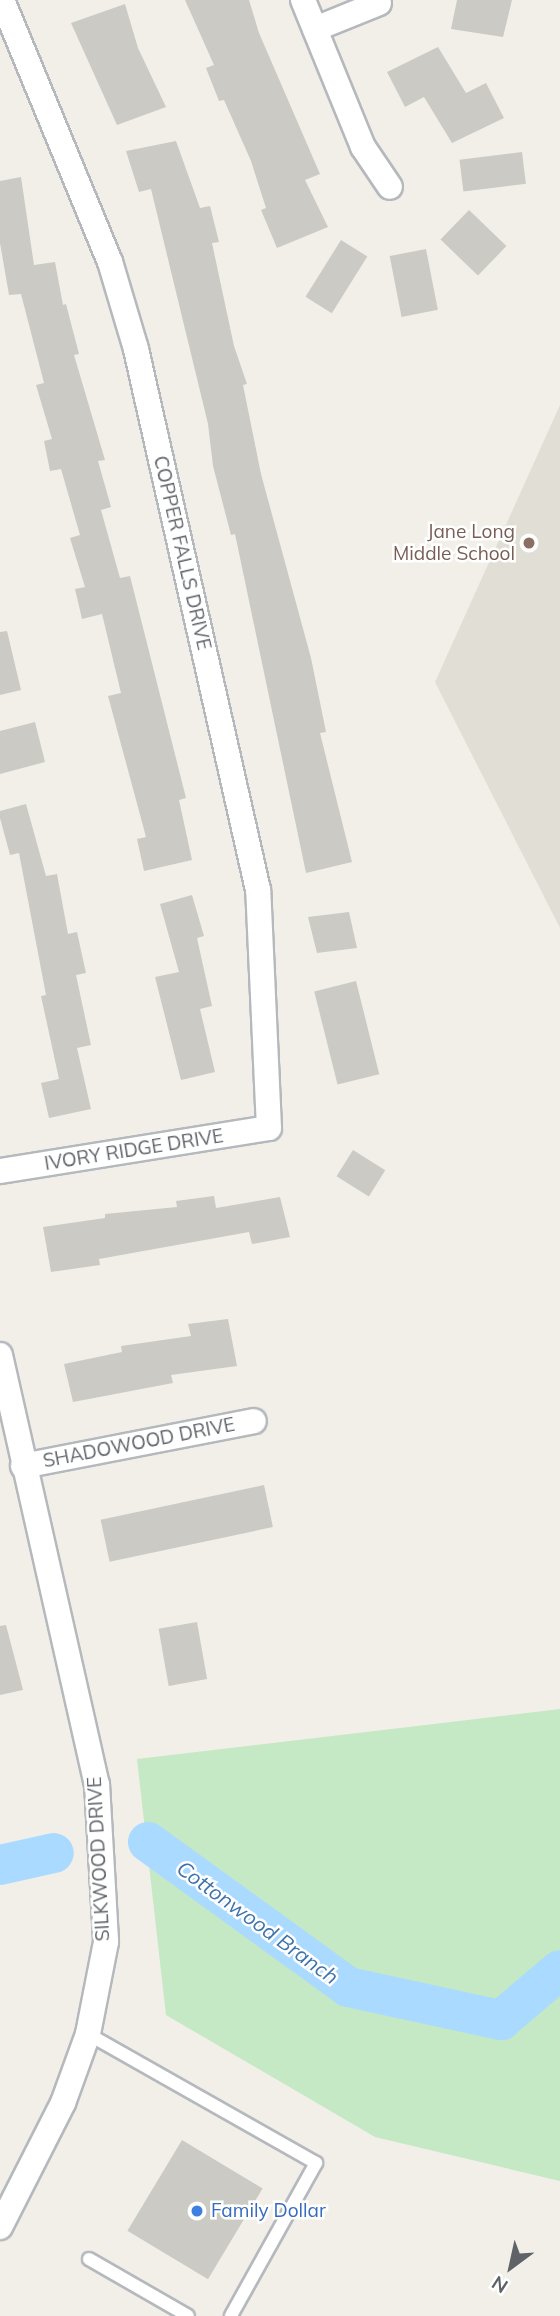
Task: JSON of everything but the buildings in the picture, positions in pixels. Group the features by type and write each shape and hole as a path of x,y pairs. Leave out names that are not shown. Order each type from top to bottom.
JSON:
{"street":[{"name":"COPPER FALLS DRIVE","path":"2,0 110,262 136,349 258,890 269,1128"},
{"path":"303,0 363,147 390,187"},
{"path":"315,29 379,3"},
{"name":"IVORY RIDGE DRIVE","path":"0,1171 269,1128"},
{"name":"SILKWOOD DRIVE","path":"0,1355 97,1784 106,1942 88,2034 63,2103 0,2227"},
{"name":"SHADOWOOD DRIVE","path":"23,1465 254,1421"}],"lane":[{"path":"88,2034 316,2163 232,2316"},
{"path":"89,2259 188,2316"}],"shaded area":[{"name":"Jane Long Middle School","path":"560,405 560,928 435,682"}],"green space":[{"path":"560,1709 560,2181 375,2137 166,2015 137,1759"}],"waterway":[{"name":"Cottonwood Branch","path":"148,1842 348,1987 501,2020 560,1970"},
{"name":"Cottonwood Branch","path":"0,1865 54,1853"}],"place":[{"name":"Jane Long Middle School","path":"529,543"},
{"name":"Family Dollar","path":"197,2211"}]}
